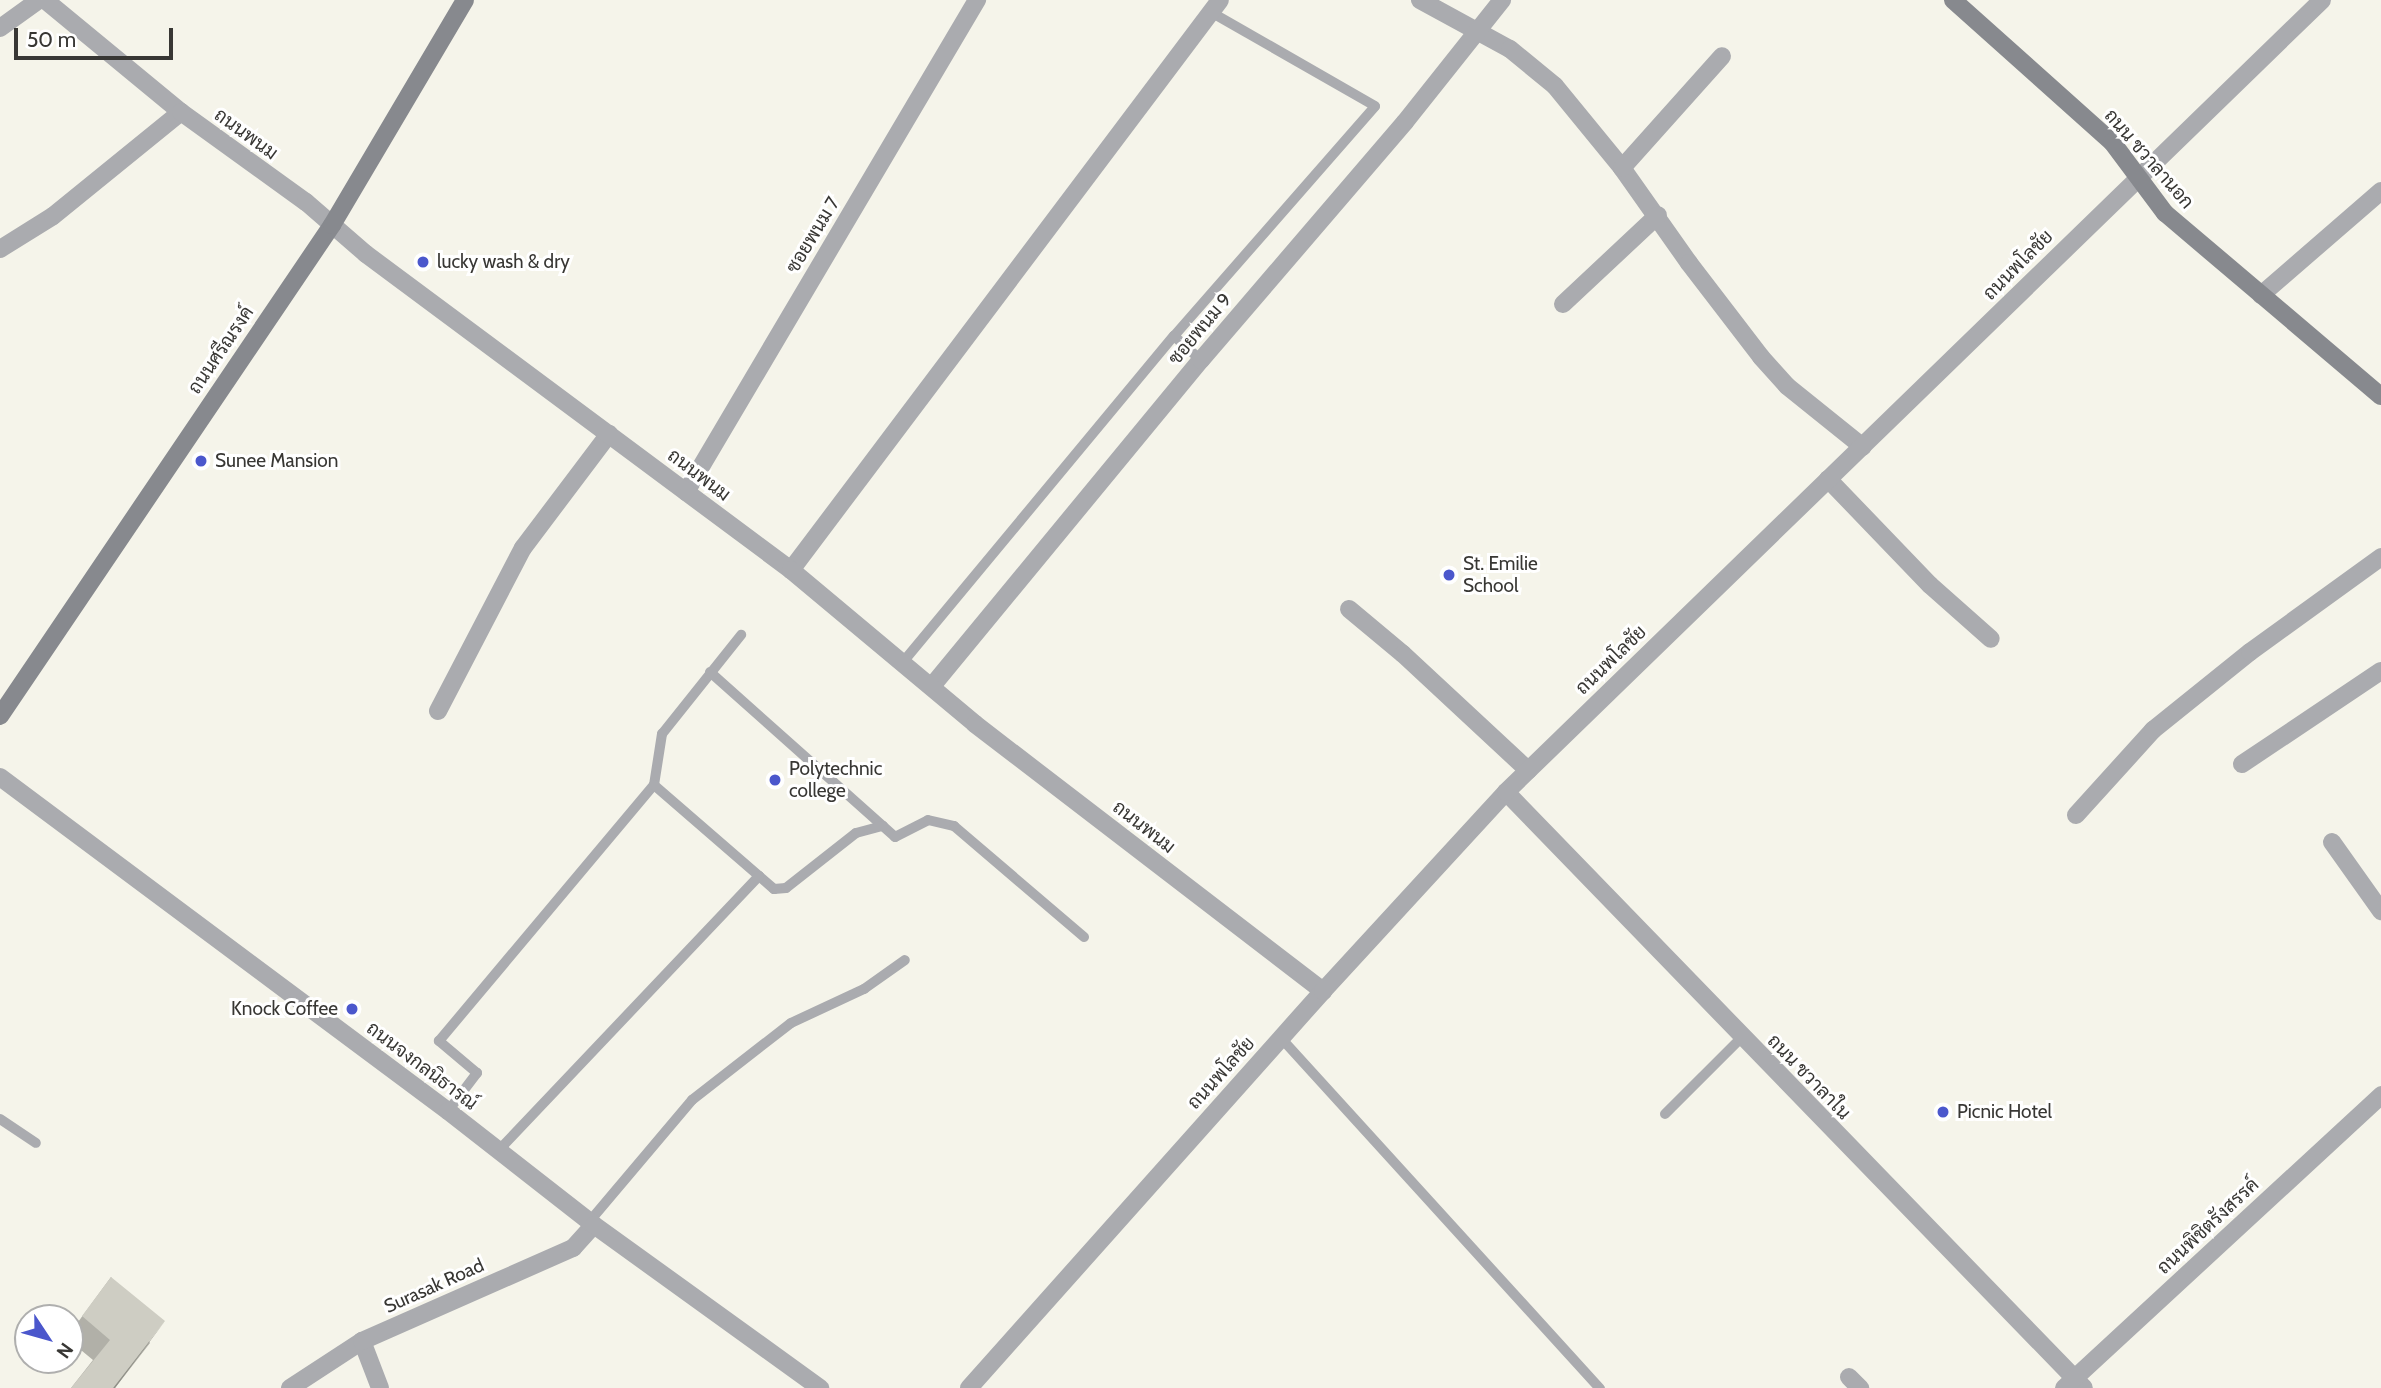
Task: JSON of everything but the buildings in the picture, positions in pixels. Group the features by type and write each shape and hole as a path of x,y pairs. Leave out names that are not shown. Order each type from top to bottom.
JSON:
{"main road":[{"name":"ถนนศรีณรงค์","path":"0,716 332,225 464,0"},
{"name":"ถนน ชวาลานอก","path":"1954,0 2112,142 2165,213 2381,396"}],"street":[{"path":"0,28 39,0"},
{"name":"ถนนพนม","path":"46,0 181,112 332,225 366,254 791,570 975,724 1322,991"},
{"name":"ซอยพนม 7","path":"686,492 977,0"},
{"path":"1420,0 1510,49 1555,86 1658,215 1689,263 1761,357 1787,386 1863,447"},
{"name":"ซอยพนม 9","path":"932,686 1201,360 1405,122 1502,0"},
{"name":"ถนนพโลชัย","path":"969,1388 1322,991 1528,770 1863,447 2311,3"},
{"path":"791,570 1216,6"},
{"path":"1622,168 1722,56"},
{"path":"0,249 53,216 181,112"},
{"path":"2261,295 2381,191"},
{"path":"1563,304 1658,215"},
{"path":"438,711 523,548 609,434"},
{"path":"1828,479 1930,585 1991,639"},
{"path":"2076,814 2153,730 2250,652 2381,557"},
{"path":"1349,609 1403,654 1528,770"},
{"path":"2242,764 2381,671"},
{"name":"ถนนจงกลนิธารณ์","path":"0,777 448,1111 592,1224 820,1388"},
{"name":"ถนน ชวาลาใน","path":"1507,792 2074,1385"},
{"path":"2332,842 2381,911"},
{"name":"ถนนพิชิตรังสรรค์","path":"2074,1385 2381,1095"},
{"name":"Surasak Road","path":"290,1388 362,1341 573,1248 592,1224"},
{"path":"362,1341 380,1388"}],"lane":[{"path":"903,662 1174,336 1375,106 1216,6"},
{"path":"1174,336 1201,360"},
{"path":"448,1111 477,1073 439,1041 654,785 662,734 741,635"},
{"path":"710,672 895,837 928,820 954,826 1084,937"},
{"path":"654,785 774,888 786,888 856,833 883,826"},
{"path":"499,1150 759,876"},
{"path":"592,1224 692,1100 791,1023 864,989 905,960"},
{"path":"1665,1114 1742,1037"},
{"path":"1281,1038 1600,1388"},
{"path":"0,1119 36,1143"}],"place":[{"name":"lucky wash & dry","path":"423,262"},
{"name":"Sunee Mansion","path":"201,461"},
{"name":"St. Emilie School","path":"1449,575"},
{"name":"Polytechnic college","path":"775,780"},
{"name":"Knock Coffee","path":"352,1009"},
{"name":"Picnic Hotel","path":"1943,1112"}]}
